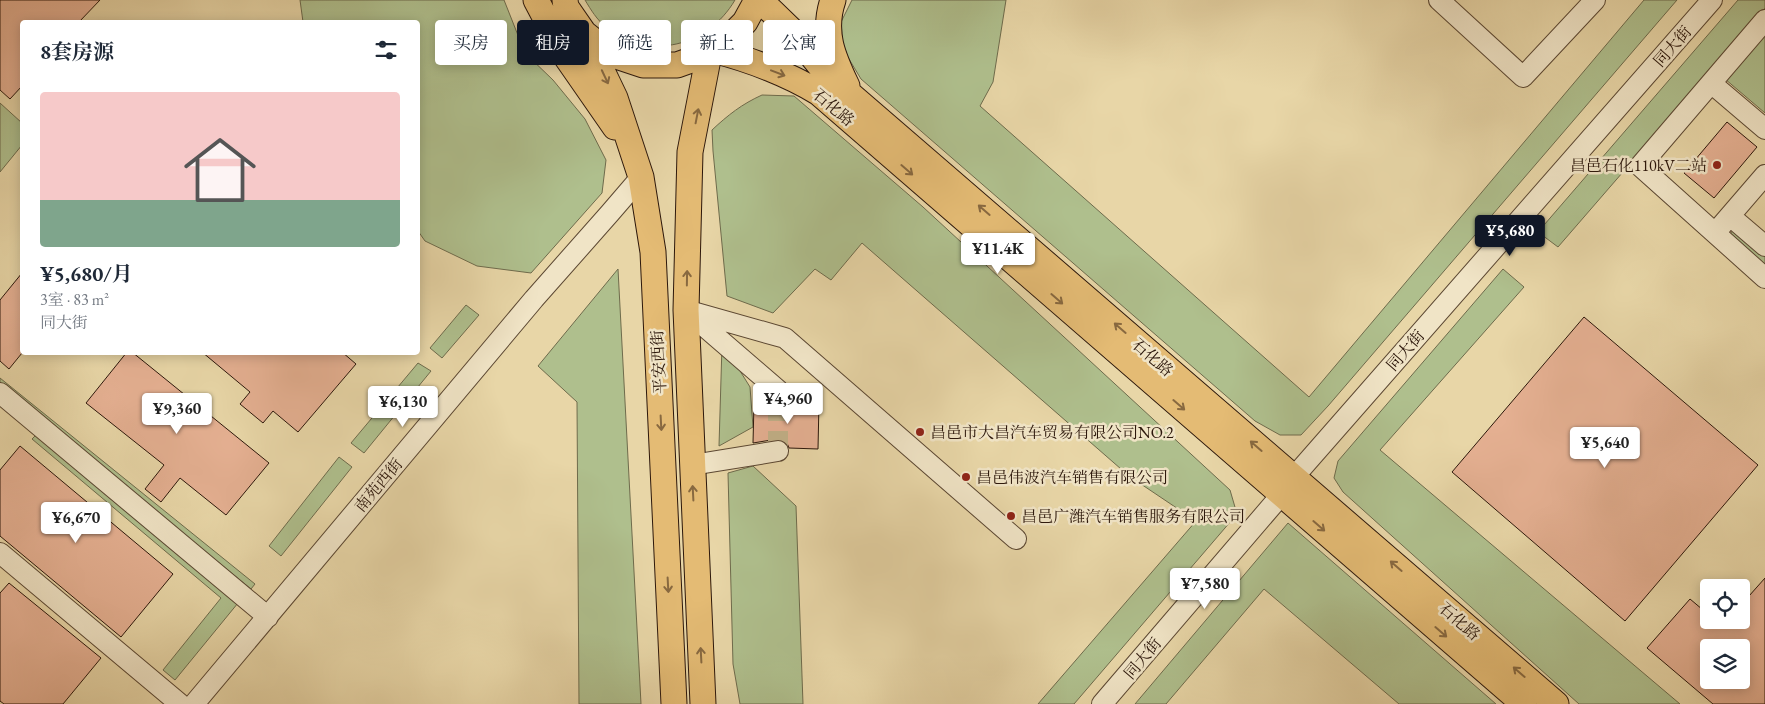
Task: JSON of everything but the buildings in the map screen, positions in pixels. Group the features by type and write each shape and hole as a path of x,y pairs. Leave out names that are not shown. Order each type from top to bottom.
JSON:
{"main road":[{"path":"536,0 565,55 632,150"},
{"path":"565,0 566,6 575,20"},
{"path":"747,20 758,0"},
{"name":"石化路","path":"758,0 792,31 824,72 1287,486 1524,704"},
{"path":"833,0 828,14 828,34 835,60 853,97"},
{"path":"589,37 610,54 643,65 681,64"},
{"name":"平安西街","path":"589,43 615,98 641,176 653,252 674,704"},
{"name":"石化路","path":"753,63 800,81 819,93 1287,486 1556,704"},
{"name":"平安西街","path":"703,704 686,310 690,152 710,65"}],"street":[{"path":"1439,0 1523,77 1595,0"},
{"name":"同大街","path":"1102,704 1287,486 1712,0"},
{"path":"1765,20 1640,166 1765,278"},
{"path":"1711,83 1765,130"},
{"path":"1715,233 1765,175"},
{"name":"南苑西街","path":"194,704 534,299 641,176"},
{"path":"1730,216 1765,246"},
{"path":"686,310 778,390 778,401"},
{"path":"686,310 785,338 1016,539"},
{"path":"0,393 268,617"},
{"path":"692,465 778,451"},
{"path":"0,553 180,704"}],"green space":[{"path":"300,0 504,0 517,33 517,65 537,65 553,80 585,119 606,160 602,193 531,273 477,266 425,241 420,234 420,20 303,20"},
{"path":"585,0 735,0 720,20 681,20 681,43 671,45 671,20 599,20"},
{"path":"852,0 1006,0 993,82 980,106 1309,397 1644,0 1677,0 1328,406 1301,435 1280,435 1255,421 861,79 843,49 841,22"},
{"path":"1738,0 1765,0 1765,8 1558,247 1538,232"},
{"path":"1765,32 1765,113 1725,79"},
{"path":"762,95 794,96 923,207 1230,490 1237,514 1074,704 1038,704 1196,521 1129,476 862,243 831,280 815,269 773,313 727,296 712,130 736,110"},
{"path":"0,103 20,121 20,147 0,172"},
{"path":"1735,228 1765,254 1765,265 1730,234"},
{"path":"618,269 641,704 579,704 577,402 538,366"},
{"path":"1503,269 1524,287 1380,450 1680,704 1579,704 1343,492 1334,478 1338,461"},
{"path":"466,305 479,315 442,358 430,348"},
{"path":"722,345 750,387 753,427 719,446"},
{"path":"418,363 431,371 364,453 351,443"},
{"path":"0,378 255,584 251,589 0,384"},
{"path":"36,435 238,603 175,680 163,670 221,598 32,439"},
{"path":"339,457 352,467 281,556 269,546"},
{"path":"753,466 796,506 803,704 740,704 733,664 728,473"},
{"path":"1288,523 1496,704 1399,704 1264,589 1166,704 1135,704"}],"tunnel":[{"path":"778,401 778,451"}],"place":[{"name":"昌邑石化110kV二站","path":"1717,165"},
{"name":"昌邑市大昌汽车贸易有限公司NO.2","path":"920,432"},
{"name":"昌邑伟波汽车销售有限公司","path":"966,477"},
{"name":"昌邑广潍汽车销售服务有限公司","path":"1011,516"}]}
